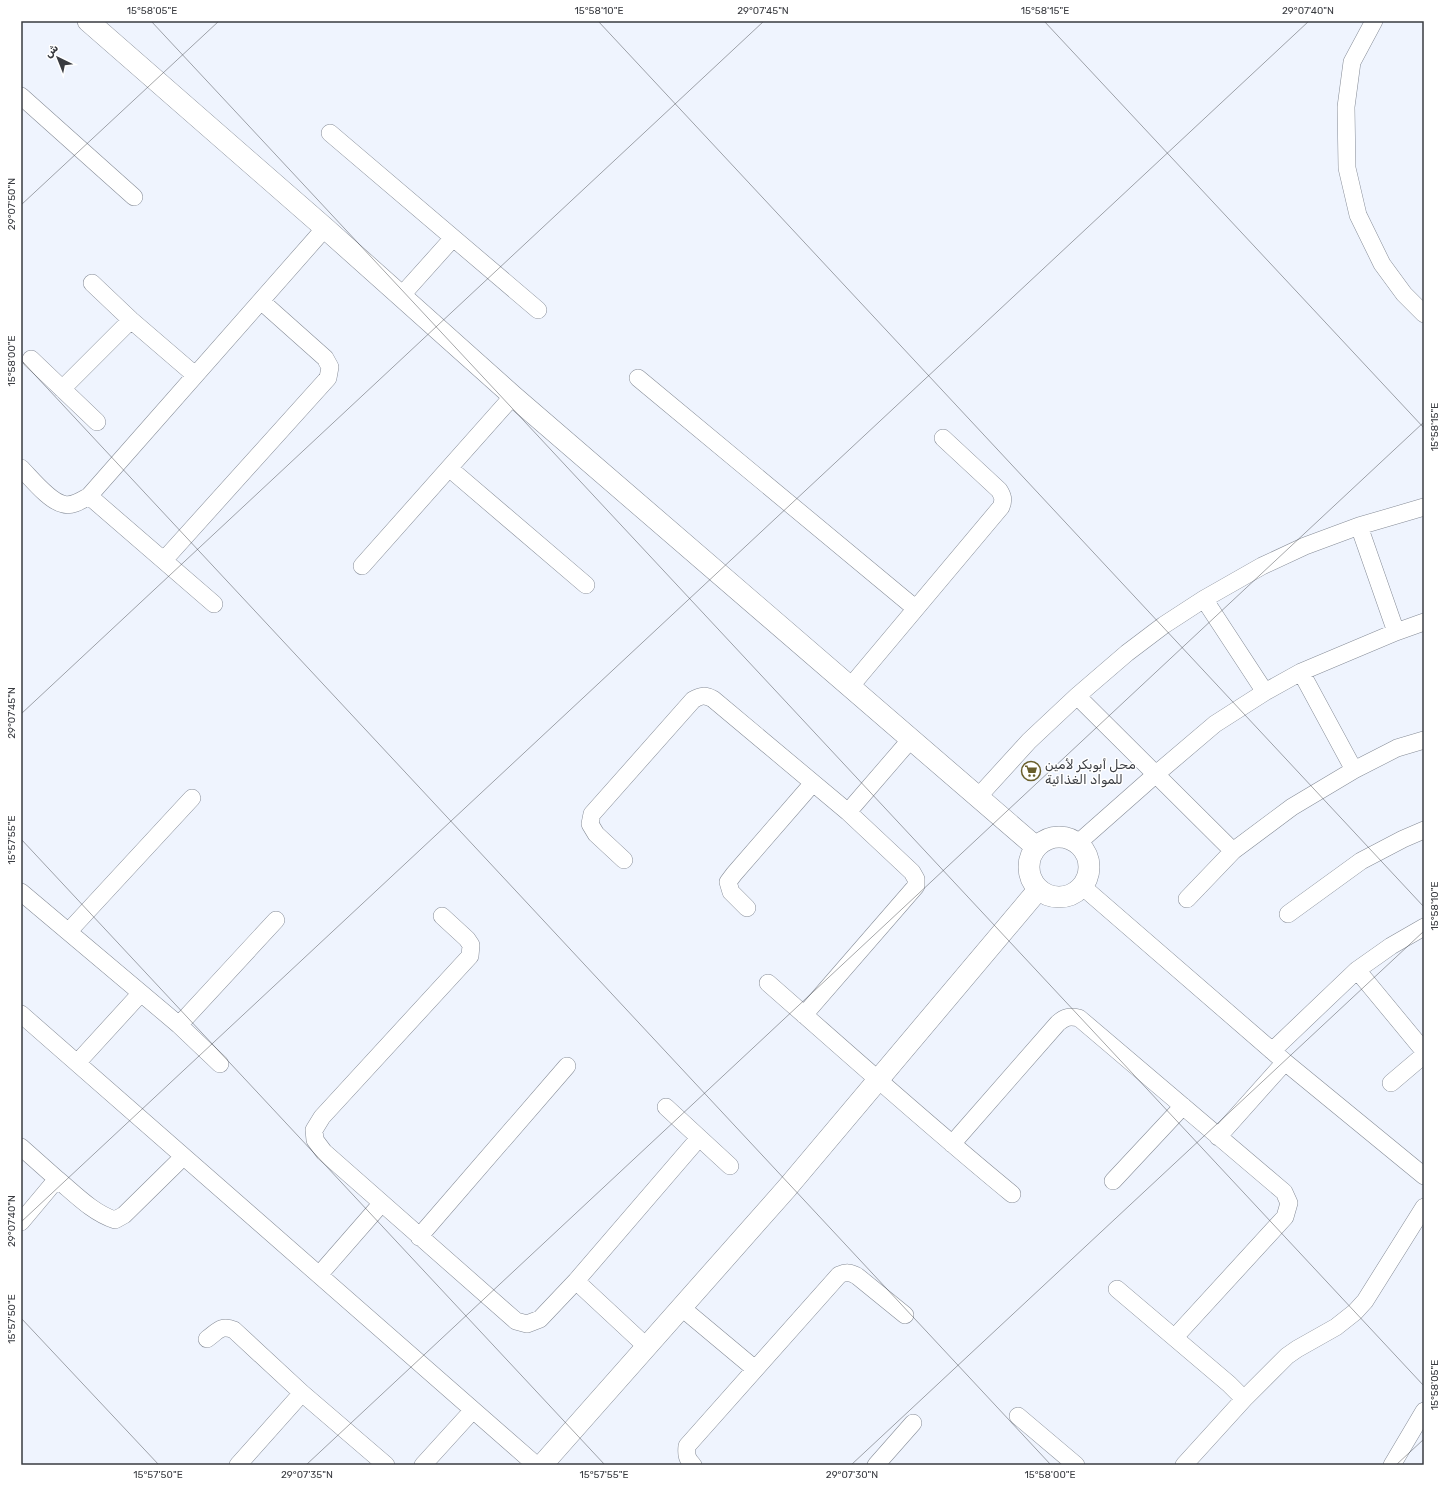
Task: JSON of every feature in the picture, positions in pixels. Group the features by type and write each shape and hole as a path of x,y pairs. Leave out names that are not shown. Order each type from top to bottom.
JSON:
{"main road":[{"path":"88,21 325,228 514,396 1036,847"},
{"path":"1052,837 1070,839 1078,844 1084,849 1090,864 1089,872 1083,887 1066,897 1056,898 1046,895 1038,890 1031,878 1028,864 1036,847 1043,841 1052,837"},
{"path":"542,1465 787,1188 1038,890"}],"street":[{"path":"1374,21 1352,62 1346,107 1347,168 1358,215 1382,264 1404,294 1424,314"},
{"path":"21,96 134,197"},
{"path":"330,133 538,310"},
{"path":"21,468 50,497 63,505 78,503 89,496 325,228"},
{"path":"401,296 453,238"},
{"path":"92,283 131,320 195,376"},
{"path":"164,560 328,378 330,367 325,358 261,301"},
{"path":"62,389 131,320"},
{"path":"31,358 97,422"},
{"path":"638,378 915,608"},
{"path":"362,566 514,396"},
{"path":"850,687 1004,502 1003,496 999,490 943,438"},
{"path":"449,468 586,584"},
{"path":"89,496 214,604"},
{"path":"978,797 1029,741 1077,696 1127,653 1164,625 1204,599 1262,566 1305,546 1360,526 1424,507"},
{"path":"1360,526 1396,632"},
{"path":"1204,599 1266,692"},
{"path":"1078,844 1215,724 1301,672 1396,632 1424,622"},
{"path":"1301,672 1354,770"},
{"path":"624,860 596,834 590,824 592,814 693,700 699,696 705,695 713,699 848,812 912,872 916,879 916,886 804,1015"},
{"path":"1077,696 1233,851"},
{"path":"848,812 911,739"},
{"path":"1187,899 1233,851 1292,807 1354,770 1397,748 1424,740"},
{"path":"747,908 731,892 728,882 813,783"},
{"path":"69,931 192,798"},
{"path":"1288,914 1361,861 1424,830"},
{"path":"1083,887 1278,1057 1424,1176"},
{"path":"21,892 179,1025 220,1064"},
{"path":"442,916 467,939 471,945 470,956 322,1117 314,1130 315,1140 324,1152 516,1321 527,1324 540,1319 576,1281 699,1138"},
{"path":"179,1025 276,920"},
{"path":"1218,1137 1278,1057 1357,970 1391,946 1424,927"},
{"path":"1357,970 1424,1053 1391,1083"},
{"path":"768,983 952,1144 1012,1194"},
{"path":"77,1063 141,993"},
{"path":"21,1014 536,1465"},
{"path":"952,1144 1058,1023 1070,1016 1079,1018 1284,1192 1289,1203 1285,1216 1175,1337"},
{"path":"419,1237 567,1066"},
{"path":"1113,1181 1183,1106"},
{"path":"666,1107 730,1166"},
{"path":"21,1148 97,1211 105,1217 115,1220 124,1215 183,1156"},
{"path":"21,1222 58,1179"},
{"path":"319,1275 382,1204"},
{"path":"1189,1464 1244,1399 1287,1356 1336,1327 1355,1312 1365,1301 1424,1207"},
{"path":"693,1465 686,1454 687,1446 839,1275 844,1272 852,1273 857,1276 905,1315"},
{"path":"576,1281 647,1347"},
{"path":"1117,1289 1175,1337 1244,1399"},
{"path":"682,1308 755,1369"},
{"path":"207,1340 221,1328 227,1327 234,1330 302,1393 386,1465"},
{"path":"238,1465 302,1393"},
{"path":"423,1465 473,1410"},
{"path":"1392,1465 1424,1411"},
{"path":"1018,1416 1073,1464"},
{"path":"876,1465 913,1424"}],"place":[{"name":"محل أبوبكر لأمين للمواد الغذائية","path":"1031,771"}]}
